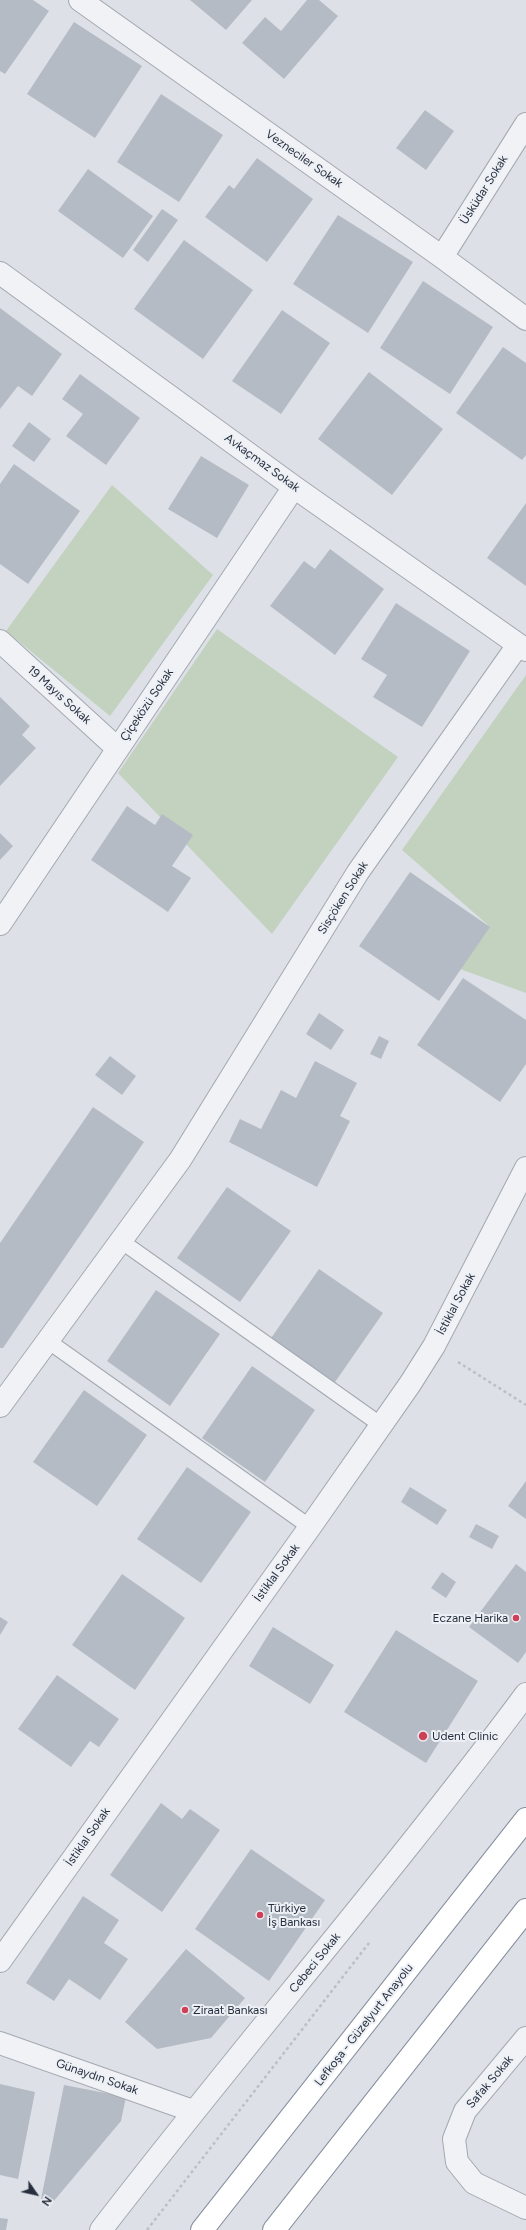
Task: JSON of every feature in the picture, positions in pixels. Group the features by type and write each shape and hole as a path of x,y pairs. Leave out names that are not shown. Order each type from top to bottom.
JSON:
{"highway":[{"name":"Lefkoşa - Güzelyurt Anayolu","path":"202,2230 526,1819"},
{"path":"274,2230 526,1910"}],"street":[{"name":"Vezneciler Sokak","path":"80,0 442,257 526,319"},
{"name":"Üsküdar Sokak","path":"442,257 526,124"},
{"name":"Avkaçmaz Sokak","path":"0,273 294,487 522,648"},
{"name":"Çiçeközü Sokak","path":"0,924 294,487"},
{"name":"19 Mayıs Sokak","path":"0,641 118,748"},
{"name":"Sisçöken Sokak","path":"0,1406 180,1160 358,872 522,648"},
{"name":"İstiklal Sokak","path":"0,1961 381,1426 434,1346 526,1168"},
{"name":"Cebeci Sokak","path":"106,2228 193,2111 408,1849 526,1694"},
{"name":"Safak Sokak","path":"526,2038 465,2111 454,2139 457,2162 474,2183 526,2208"},
{"name":"Günaydın Sokak","path":"0,2043 193,2111"}],"lane":[{"path":"122,1241 381,1426"},
{"path":"48,1340 310,1527"}],"path":[{"path":"434,1346 526,1405"},
{"path":"147,2230 370,1942"}],"green space":[{"path":"112,485 213,575 110,716 6,631"},
{"path":"217,629 398,757 272,934 118,773"},
{"path":"526,675 526,993 460,969 488,925 402,850"}],"building":[{"path":"0,0 33,0 49,11 5,74 0,71"},
{"path":"190,0 252,0 226,30"},
{"path":"307,0 319,0 338,16 284,79 242,43 265,17 281,31"},
{"path":"74,22 142,66 95,138 27,94"},
{"path":"161,94 223,135 179,202 117,162"},
{"path":"425,110 454,131 426,170 396,148"},
{"path":"257,158 313,199 267,262 205,217 229,185 234,189"},
{"path":"88,169 153,216 123,258 58,211"},
{"path":"162,209 178,220 148,262 133,250"},
{"path":"338,215 413,262 368,333 293,284"},
{"path":"184,240 253,290 203,359 134,309"},
{"path":"423,281 493,327 450,394 380,348"},
{"path":"0,308 62,354 32,396 18,386 0,409"},
{"path":"282,310 330,343 281,414 232,381"},
{"path":"503,347 526,363 526,455 522,460 456,413"},
{"path":"369,372 443,429 392,495 318,439"},
{"path":"80,374 140,418 106,465 66,436 83,414 62,399"},
{"path":"29,422 51,439 34,462 12,446"},
{"path":"201,456 249,485 217,538 168,509"},
{"path":"14,464 80,511 28,584 0,564 0,484"},
{"path":"526,503 526,586 487,558"},
{"path":"330,549 384,589 335,655 270,606 304,561 315,569"},
{"path":"396,603 470,651 422,727 373,697 387,675 361,659"},
{"path":"0,697 30,726 22,735 36,748 0,786"},
{"path":"127,806 155,825 162,814 193,835 172,866 191,878 168,912 91,860"},
{"path":"0,833 13,846 0,860"},
{"path":"410,872 490,927 439,1001 359,946"},
{"path":"463,978 526,1020 526,1064 500,1102 417,1045"},
{"path":"319,1013 344,1030 331,1050 306,1034"},
{"path":"379,1036 389,1041 381,1059 370,1054"},
{"path":"110,1056 136,1076 122,1095 95,1075"},
{"path":"315,1061 357,1083 340,1116 350,1121 317,1187 229,1142 240,1119 261,1129 281,1090 296,1098"},
{"path":"93,1107 144,1142 3,1348 0,1348 0,1243"},
{"path":"227,1187 291,1231 240,1302 177,1258"},
{"path":"319,1269 383,1313 333,1385 269,1341"},
{"path":"156,1290 220,1334 170,1406 107,1361"},
{"path":"252,1366 315,1410 265,1482 202,1438"},
{"path":"84,1390 147,1435 97,1506 33,1462"},
{"path":"187,1467 251,1512 201,1583 137,1539"},
{"path":"526,1481 526,1519 508,1506"},
{"path":"410,1487 447,1510 437,1525 401,1502"},
{"path":"476,1524 499,1536 492,1549 469,1537"},
{"path":"516,1564 526,1572 526,1652 518,1663 469,1627"},
{"path":"442,1572 456,1582 446,1598 431,1588"},
{"path":"122,1574 185,1618 135,1690 72,1645"},
{"path":"0,1617 8,1622 0,1635"},
{"path":"273,1627 334,1665 310,1704 249,1666"},
{"path":"396,1630 478,1681 426,1763 344,1712"},
{"path":"57,1675 119,1719 99,1747 90,1741 71,1767 18,1729"},
{"path":"161,1803 182,1819 190,1809 220,1830 162,1912 110,1875"},
{"name":"Türkiye İş Bankası","path":"251,1849 325,1900 269,1981 195,1929"},
{"path":"83,1896 119,1920 104,1943 128,1959 100,2000 69,1979 54,2001 26,1983"},
{"name":"Ziraat Bankası","path":"186,1949 245,1998 211,2038 157,2049 125,2022"},
{"path":"0,2084 35,2092 18,2179 0,2175"},
{"path":"64,2085 126,2097 121,2121 53,2202 41,2199"},
{"path":"0,2218 8,2219 6,2230 0,2230"}],"place":[{"name":"Eczane Harika","path":"516,1618"},
{"name":"Udent Clinic","path":"423,1736"},
{"name":"Türkiye İş Bankası","path":"260,1915"},
{"name":"Ziraat Bankası","path":"185,2010"}]}
